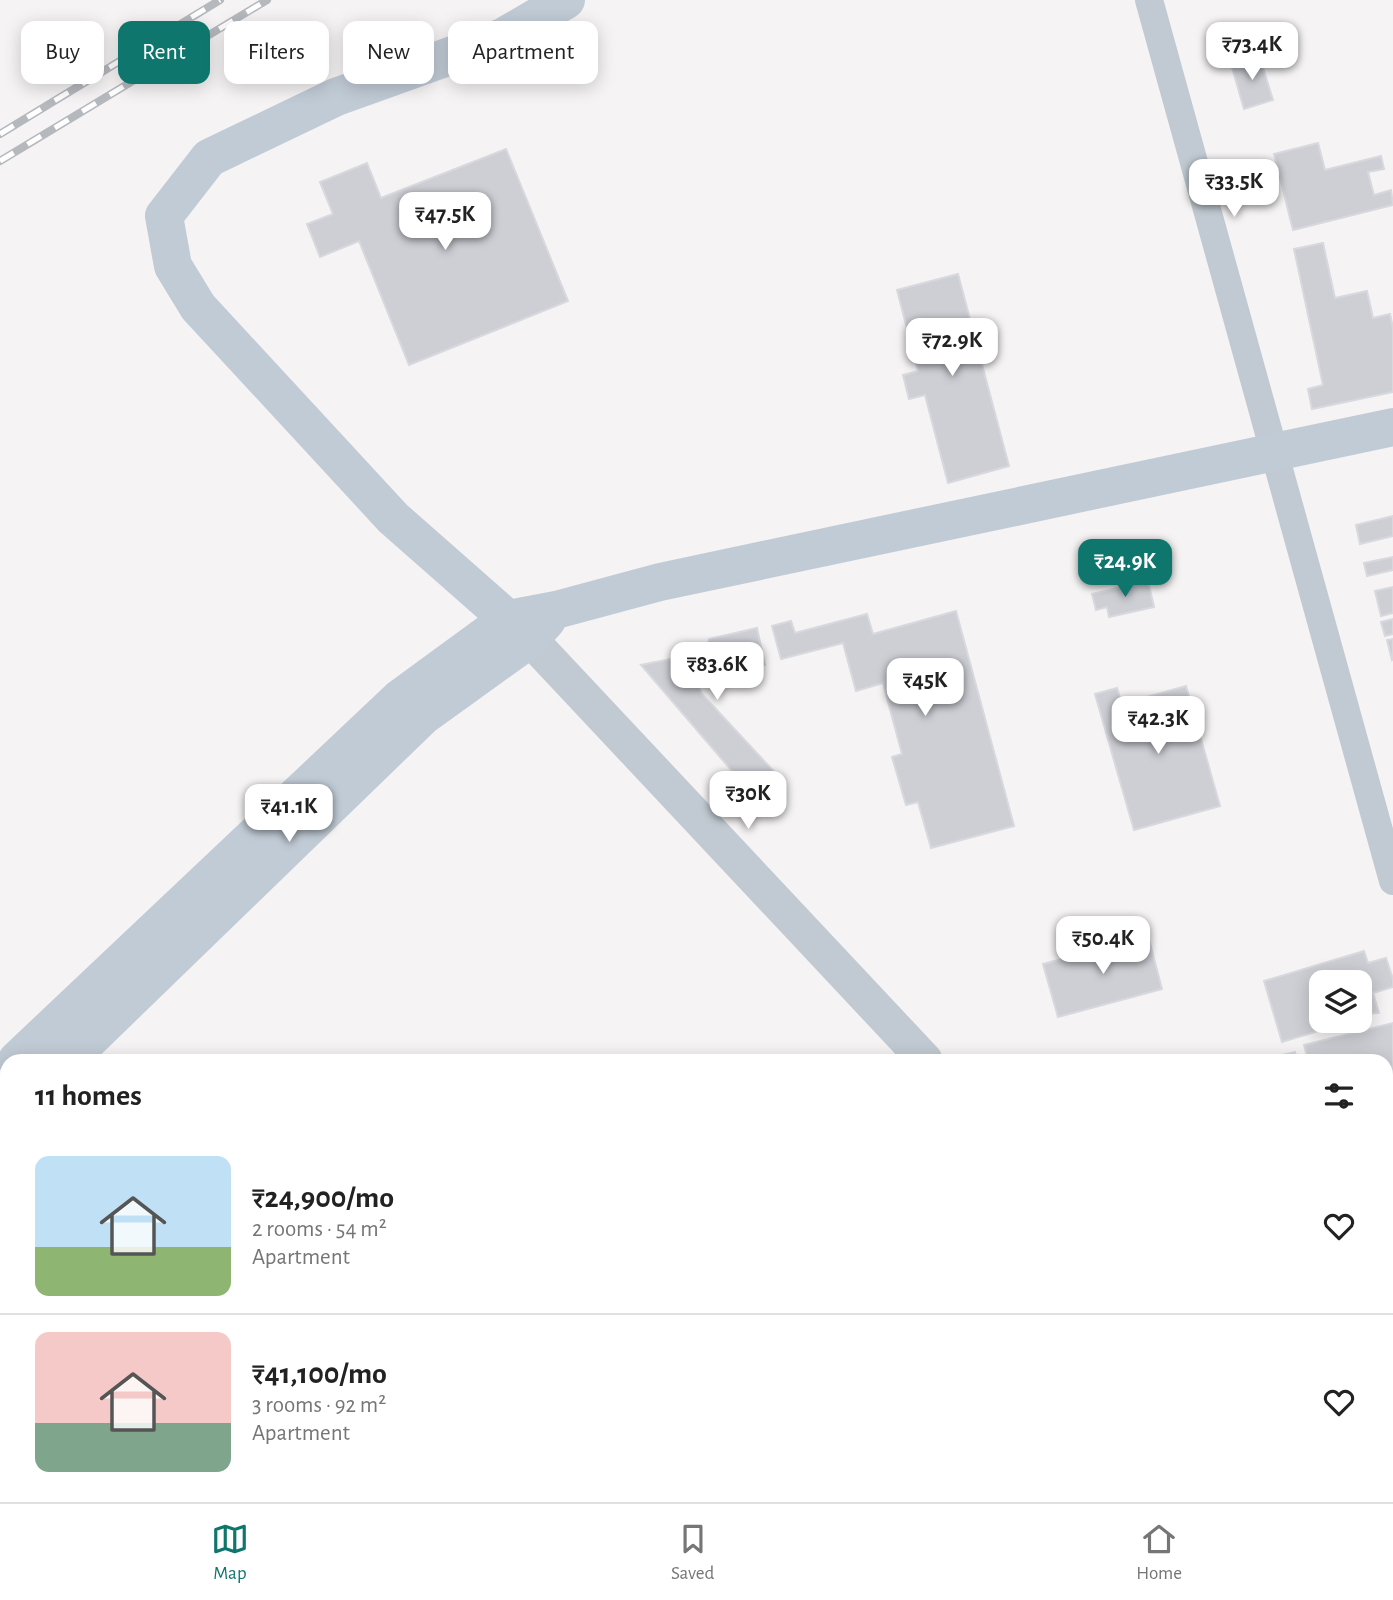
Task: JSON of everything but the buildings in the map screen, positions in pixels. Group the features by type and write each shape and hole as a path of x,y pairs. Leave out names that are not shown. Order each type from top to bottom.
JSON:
{"main road":[{"path":"519,629 393,518 198,307 173,266 164,216 209,158 336,97 503,37 566,0"},
{"path":"23,1054 400,698 556,610 660,582 1393,427"},
{"path":"74,1054 423,716 519,629"}],"street":[{"path":"1149,0 1393,881"},
{"path":"519,629 919,1054"}],"railway":[{"path":"0,134 220,0"},
{"path":"0,161 267,0"}]}
